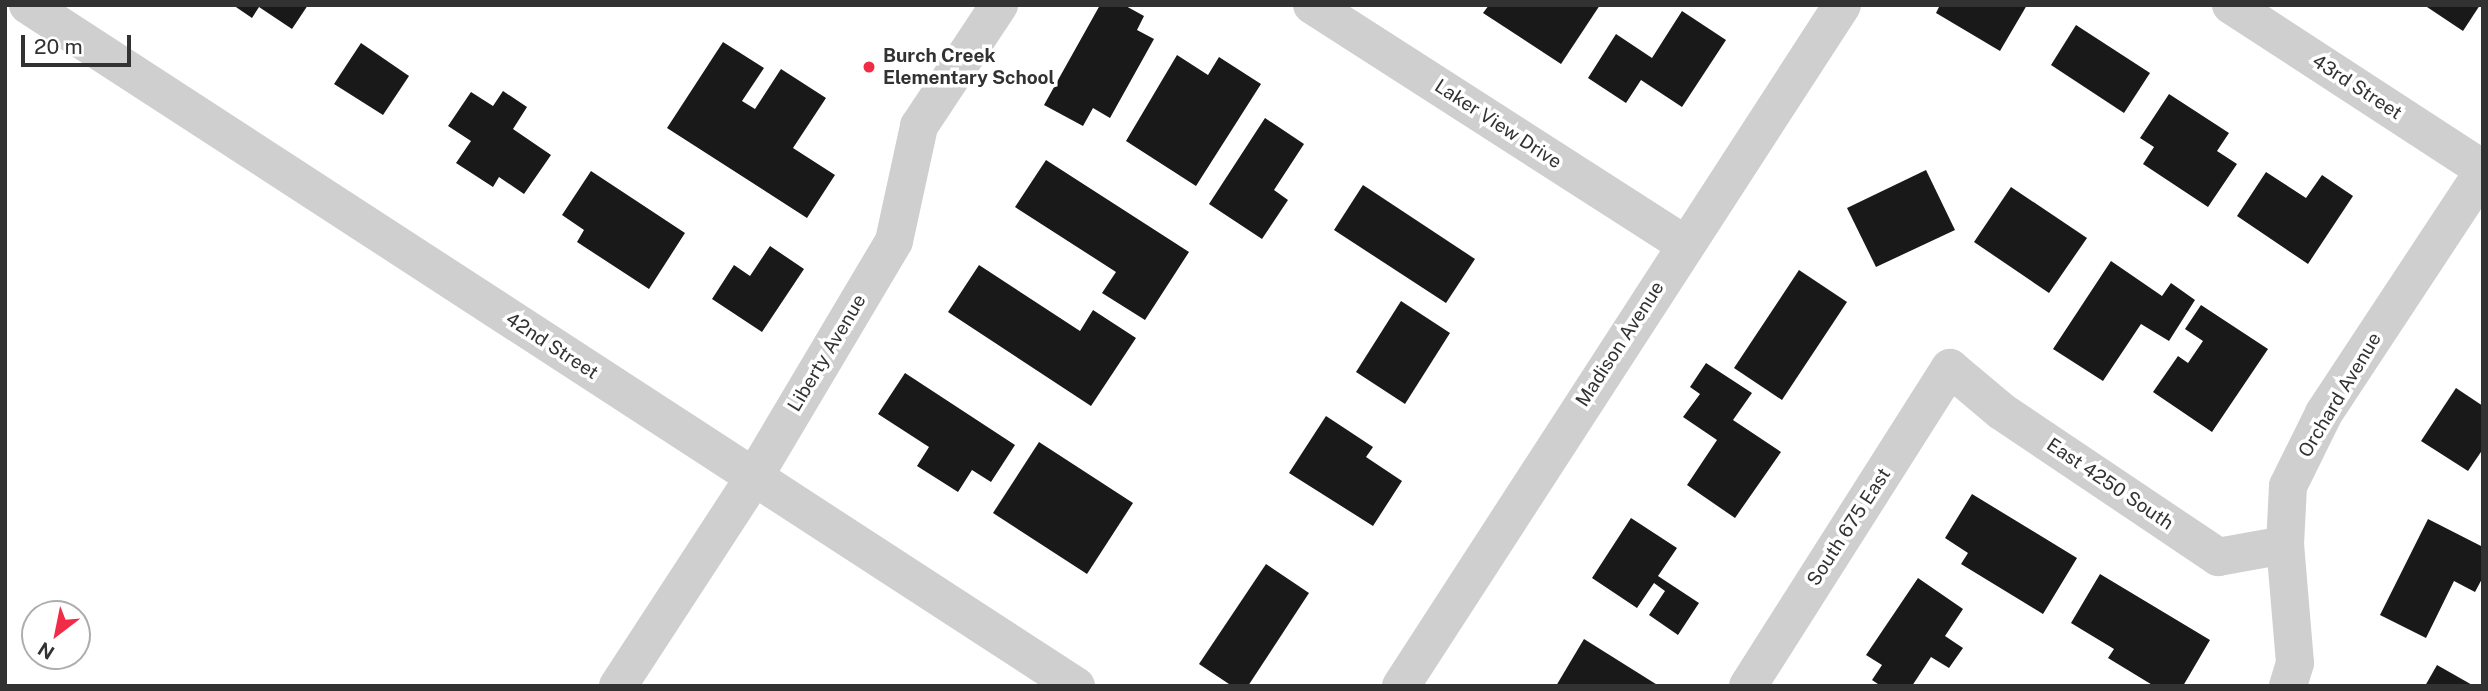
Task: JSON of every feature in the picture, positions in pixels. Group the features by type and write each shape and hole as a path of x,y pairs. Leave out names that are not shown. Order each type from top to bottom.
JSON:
{"street":[{"name":"42nd Street","path":"28,5 1076,686"},
{"name":"Liberty Avenue","path":"618,686 754,477 894,241 919,126 999,5"},
{"name":"Laker View Drive","path":"1312,5 1684,244"},
{"name":"Madison Avenue","path":"1401,686 1684,244 1842,5"},
{"name":"43rd Street","path":"2231,5 2483,171"},
{"name":"Orchard Avenue","path":"2288,686 2295,663 2285,545 2288,486 2324,413 2483,171"},
{"name":"East 4250 South","path":"1950,368 2001,411 2218,557 2285,545"},
{"name":"South 675 East","path":"1748,686 1950,368"}],"building":[{"path":"233,5 308,5 292,29 259,7 252,18"},
{"path":"1100,5 1124,5 1144,16 1137,30 1154,39 1110,118 1093,108 1083,126 1044,105"},
{"path":"1489,5 1600,5 1561,64 1483,13"},
{"path":"1940,5 2027,5 2000,51 1936,13"},
{"path":"2424,5 2480,5 2463,31"},
{"path":"1682,11 1726,40 1682,107 1641,80 1626,103 1588,78 1616,34 1652,58"},
{"path":"2076,25 2150,73 2124,113 2051,65"},
{"path":"723,42 764,68 742,101 755,109 781,69 826,98 793,148 835,175 807,218 667,128"},
{"path":"361,43 409,76 383,115 334,84"},
{"path":"1177,55 1208,75 1219,57 1261,84 1196,186 1126,141"},
{"path":"503,91 527,107 513,129 551,155 524,194 499,177 493,187 456,163 471,141 448,126 471,92 493,106"},
{"path":"2169,94 2229,133 2217,151 2237,164 2208,207 2143,164 2154,147 2140,138"},
{"path":"1265,118 1304,144 1274,190 1288,200 1262,239 1209,204"},
{"path":"1046,160 1189,252 1145,320 1102,293 1116,272 1015,207"},
{"path":"1926,170 1955,230 1876,267 1847,208"},
{"path":"591,171 685,233 649,289 577,242 584,230 562,215"},
{"path":"2266,172 2306,198 2322,175 2353,196 2308,264 2237,216"},
{"path":"1363,185 1475,259 1446,303 1334,230"},
{"path":"2011,187 2087,238 2049,293 1974,242"},
{"path":"770,246 804,269 762,332 712,299 734,265 750,276"},
{"path":"2111,261 2162,296 2171,283 2195,300 2169,341 2141,324 2103,381 2053,349"},
{"path":"979,265 1080,331 1093,310 1136,338 1091,406 948,312"},
{"path":"1799,270 1847,302 1782,400 1734,368"},
{"path":"1401,301 1450,333 1405,404 1356,372"},
{"path":"2201,305 2268,349 2212,432 2153,392 2178,356 2188,363 2203,341 2185,329"},
{"path":"1706,363 1752,393 1733,420 1781,452 1735,518 1687,485 1717,440 1683,417 1700,394 1690,387"},
{"path":"905,373 1015,445 991,482 972,470 958,492 917,466 929,447 878,414"},
{"path":"2456,388 2483,406 2483,449 2468,471 2421,441"},
{"path":"1326,416 1373,447 1366,457 1402,481 1373,526 1289,473"},
{"path":"1039,442 1133,503 1087,574 993,513"},
{"path":"1972,494 2077,558 2043,614 1961,564 1968,553 1945,538"},
{"path":"1631,518 1677,548 1658,576 1699,603 1678,635 1649,615 1665,591 1654,583 1637,608 1592,578"},
{"path":"2428,519 2483,547 2483,577 2475,592 2454,581 2426,638 2380,615"},
{"path":"1266,564 1309,593 1248,686 1232,686 1199,664"},
{"path":"2100,574 2210,640 2183,686 2154,686 2108,658 2114,649 2071,623"},
{"path":"1918,578 1963,609 1945,636 1963,648 1949,668 1931,657 1912,686 1881,686 1872,680 1882,665 1866,655"},
{"path":"1584,639 1659,686 1556,686"},
{"path":"2437,665 2474,686 2425,686"}],"place":[{"name":"Burch Creek Elementary School","path":"869,67"}]}
